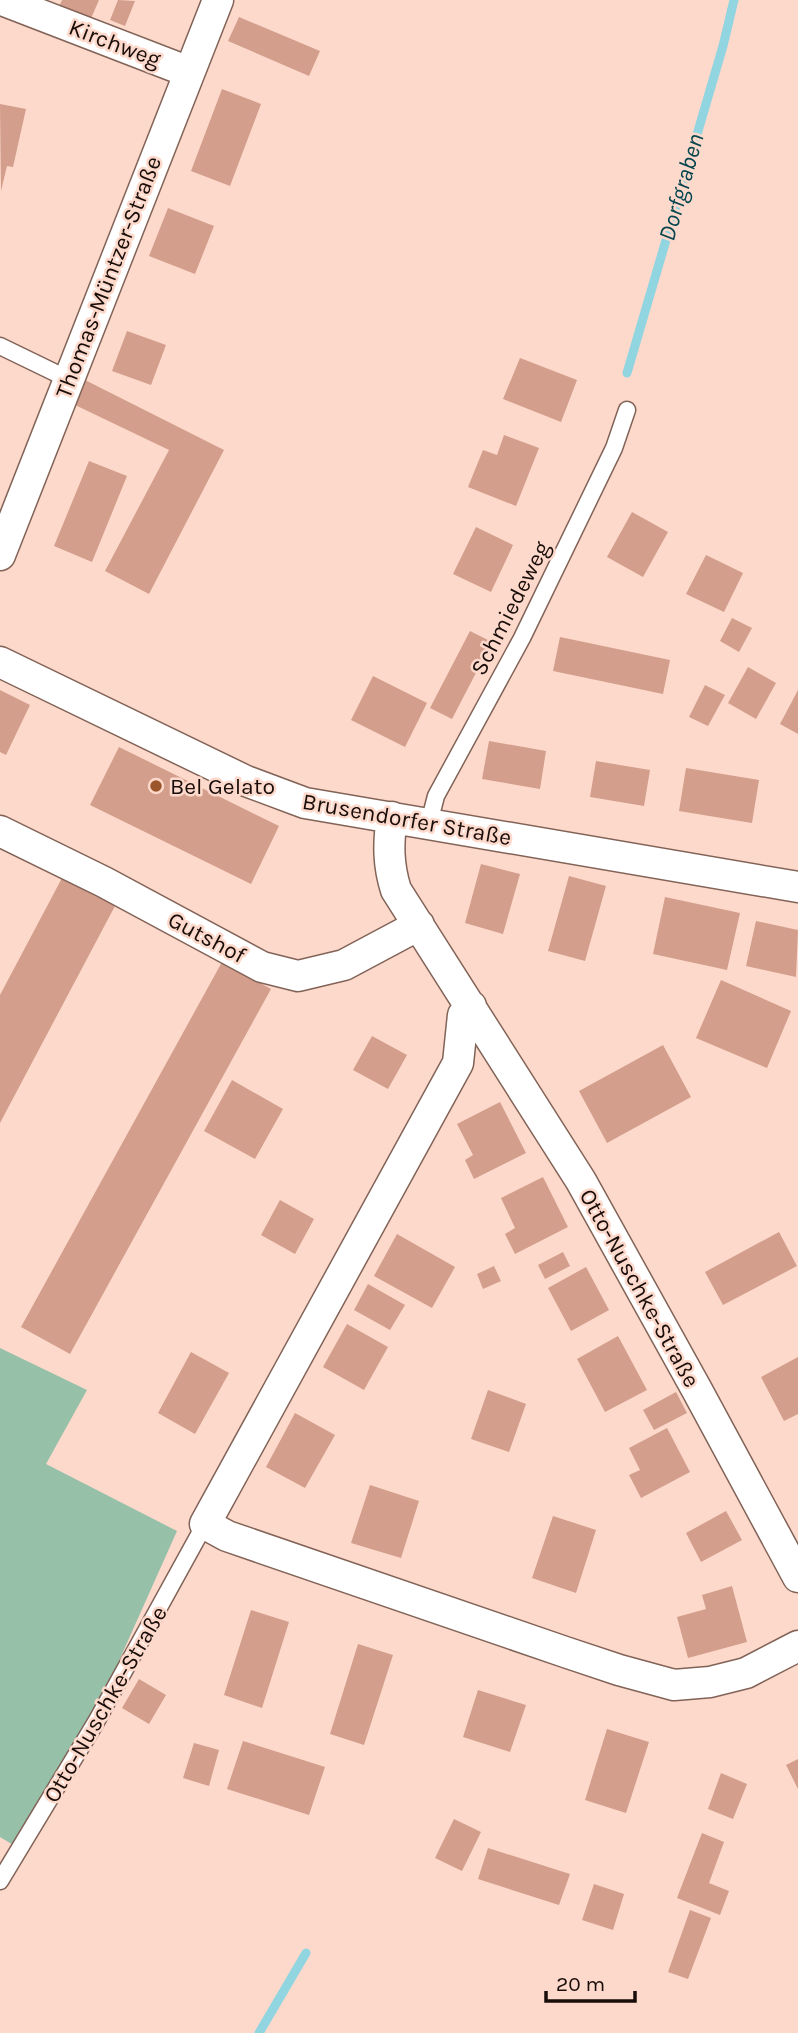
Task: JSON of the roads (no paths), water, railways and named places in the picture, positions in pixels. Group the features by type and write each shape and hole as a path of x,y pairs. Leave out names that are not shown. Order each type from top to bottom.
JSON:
{"street":[{"name":"Kirchweg","path":"2,0 189,72"},
{"name":"Thomas-Müntzer-Straße","path":"0,555 218,0"},
{"name":"Brusendorfer Straße","path":"0,662 246,781 305,803 798,887"},
{"name":"Otto-Nuschke-Straße","path":"392,817 389,869 396,890 581,1181 798,1577"},
{"name":"Gutshof","path":"0,831 104,882 262,967 298,976 344,965 419,925"},
{"name":"Otto-Nuschke-Straße","path":"205,1524 458,1063 463,1015 471,1006"},
{"path":"205,1524 228,1536 552,1648 674,1685 710,1682 746,1673 798,1646"}],"lane":[{"path":"0,346 68,379"},
{"name":"Schmiedeweg","path":"429,823 436,796 528,626 614,447 627,410"},
{"name":"Otto-Nuschke-Straße","path":"0,1881 96,1722 205,1524"}],"waterway":[{"name":"Dorfgraben","path":"627,373 723,46 734,0"},
{"path":"259,2033 306,1953"}],"place":[{"name":"Bel Gelato","path":"156,786"}]}
